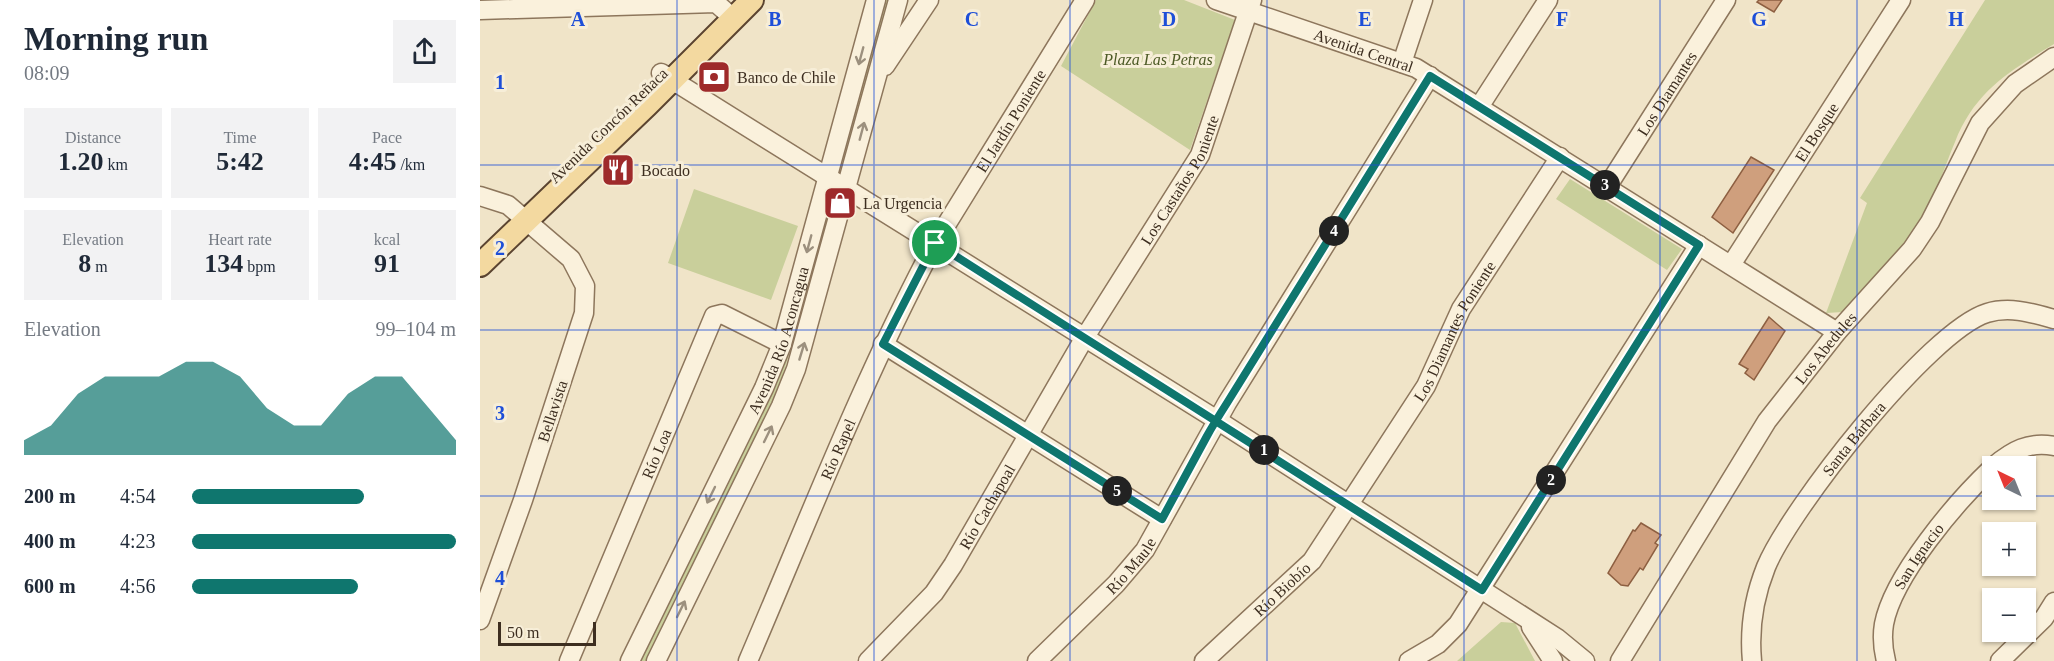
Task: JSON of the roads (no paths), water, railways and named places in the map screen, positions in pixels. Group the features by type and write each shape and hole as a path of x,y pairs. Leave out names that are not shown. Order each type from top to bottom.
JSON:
{"main road":[{"name":"Avenida Concón Reñaca","path":"480,265 522,216 667,77 732,9 752,0"},
{"name":"Avenida Concón Reñaca","path":"480,248 522,216"}],"street":[{"name":"Avenida Río Aconcagua","path":"630,661 764,388 782,344 876,0"},
{"name":"Avenida Río Aconcagua","path":"656,661 781,406 796,369 898,0"},
{"path":"875,80 929,0"},
{"name":"El Jardín Poniente","path":"935,243 1085,0"},
{"name":"Avenida Central","path":"1216,0 1250,6 1402,63 1430,76 1837,332"},
{"path":"1402,63 1423,0"},
{"path":"1479,107 1548,0"},
{"name":"Los Diamantes","path":"1607,187 1726,0"},
{"name":"El Bosque","path":"1731,265 1901,0"},
{"path":"485,6 716,3 732,9"},
{"name":"Los Castaños Poniente","path":"1085,337 1205,146 1250,6"},
{"name":"Los Abedules","path":"1620,661 1767,421 1837,332 1912,249 1930,222 1970,138 1990,109 2015,84 2054,57"},
{"name":"Río Maule","path":"1037,661 1116,584 1145,550 1217,420 1430,76"},
{"path":"667,77 1217,420 1557,638 1585,661"},
{"name":"Los Diamantes Poniente","path":"1349,505 1426,386 1461,309 1560,157"},
{"name":"Bellavista","path":"480,196 497,200 522,216 577,267 585,286 586,304 486,583 480,620"},
{"name":"Río Rapel","path":"748,661 883,344 935,243"},
{"path":"1409,661 1447,637 1482,590 1699,245"},
{"name":"Santa Bárbara","path":"1752,661 1751,639 1755,602 1775,550 1813,491 1881,405 1960,328 1978,316 2009,309 2054,319"},
{"name":"Río Loa","path":"569,661 714,316 722,314 782,344"},
{"name":"Río Cachapoal","path":"868,661 934,593 1029,436 1085,337"},
{"path":"883,344 1162,519"},
{"name":"San Ignacio","path":"2009,456 2020,448 2040,445 2054,446"},
{"name":"San Ignacio","path":"1886,661 1884,622 1902,583 1937,528 1982,479"},
{"name":"Río Biobío","path":"1204,661 1312,561 1349,505"},
{"path":"2000,661 2049,621 2054,602"},
{"path":"1522,616 1543,643 1553,661"}],"place":[{"name":"Banco de Chile","path":"714,77"},
{"name":"Bocado","path":"618,170"},
{"name":"La Urgencia","path":"840,203"}],"park label":[{"name":"Plaza Las Petras","path":"1158,59"}]}
